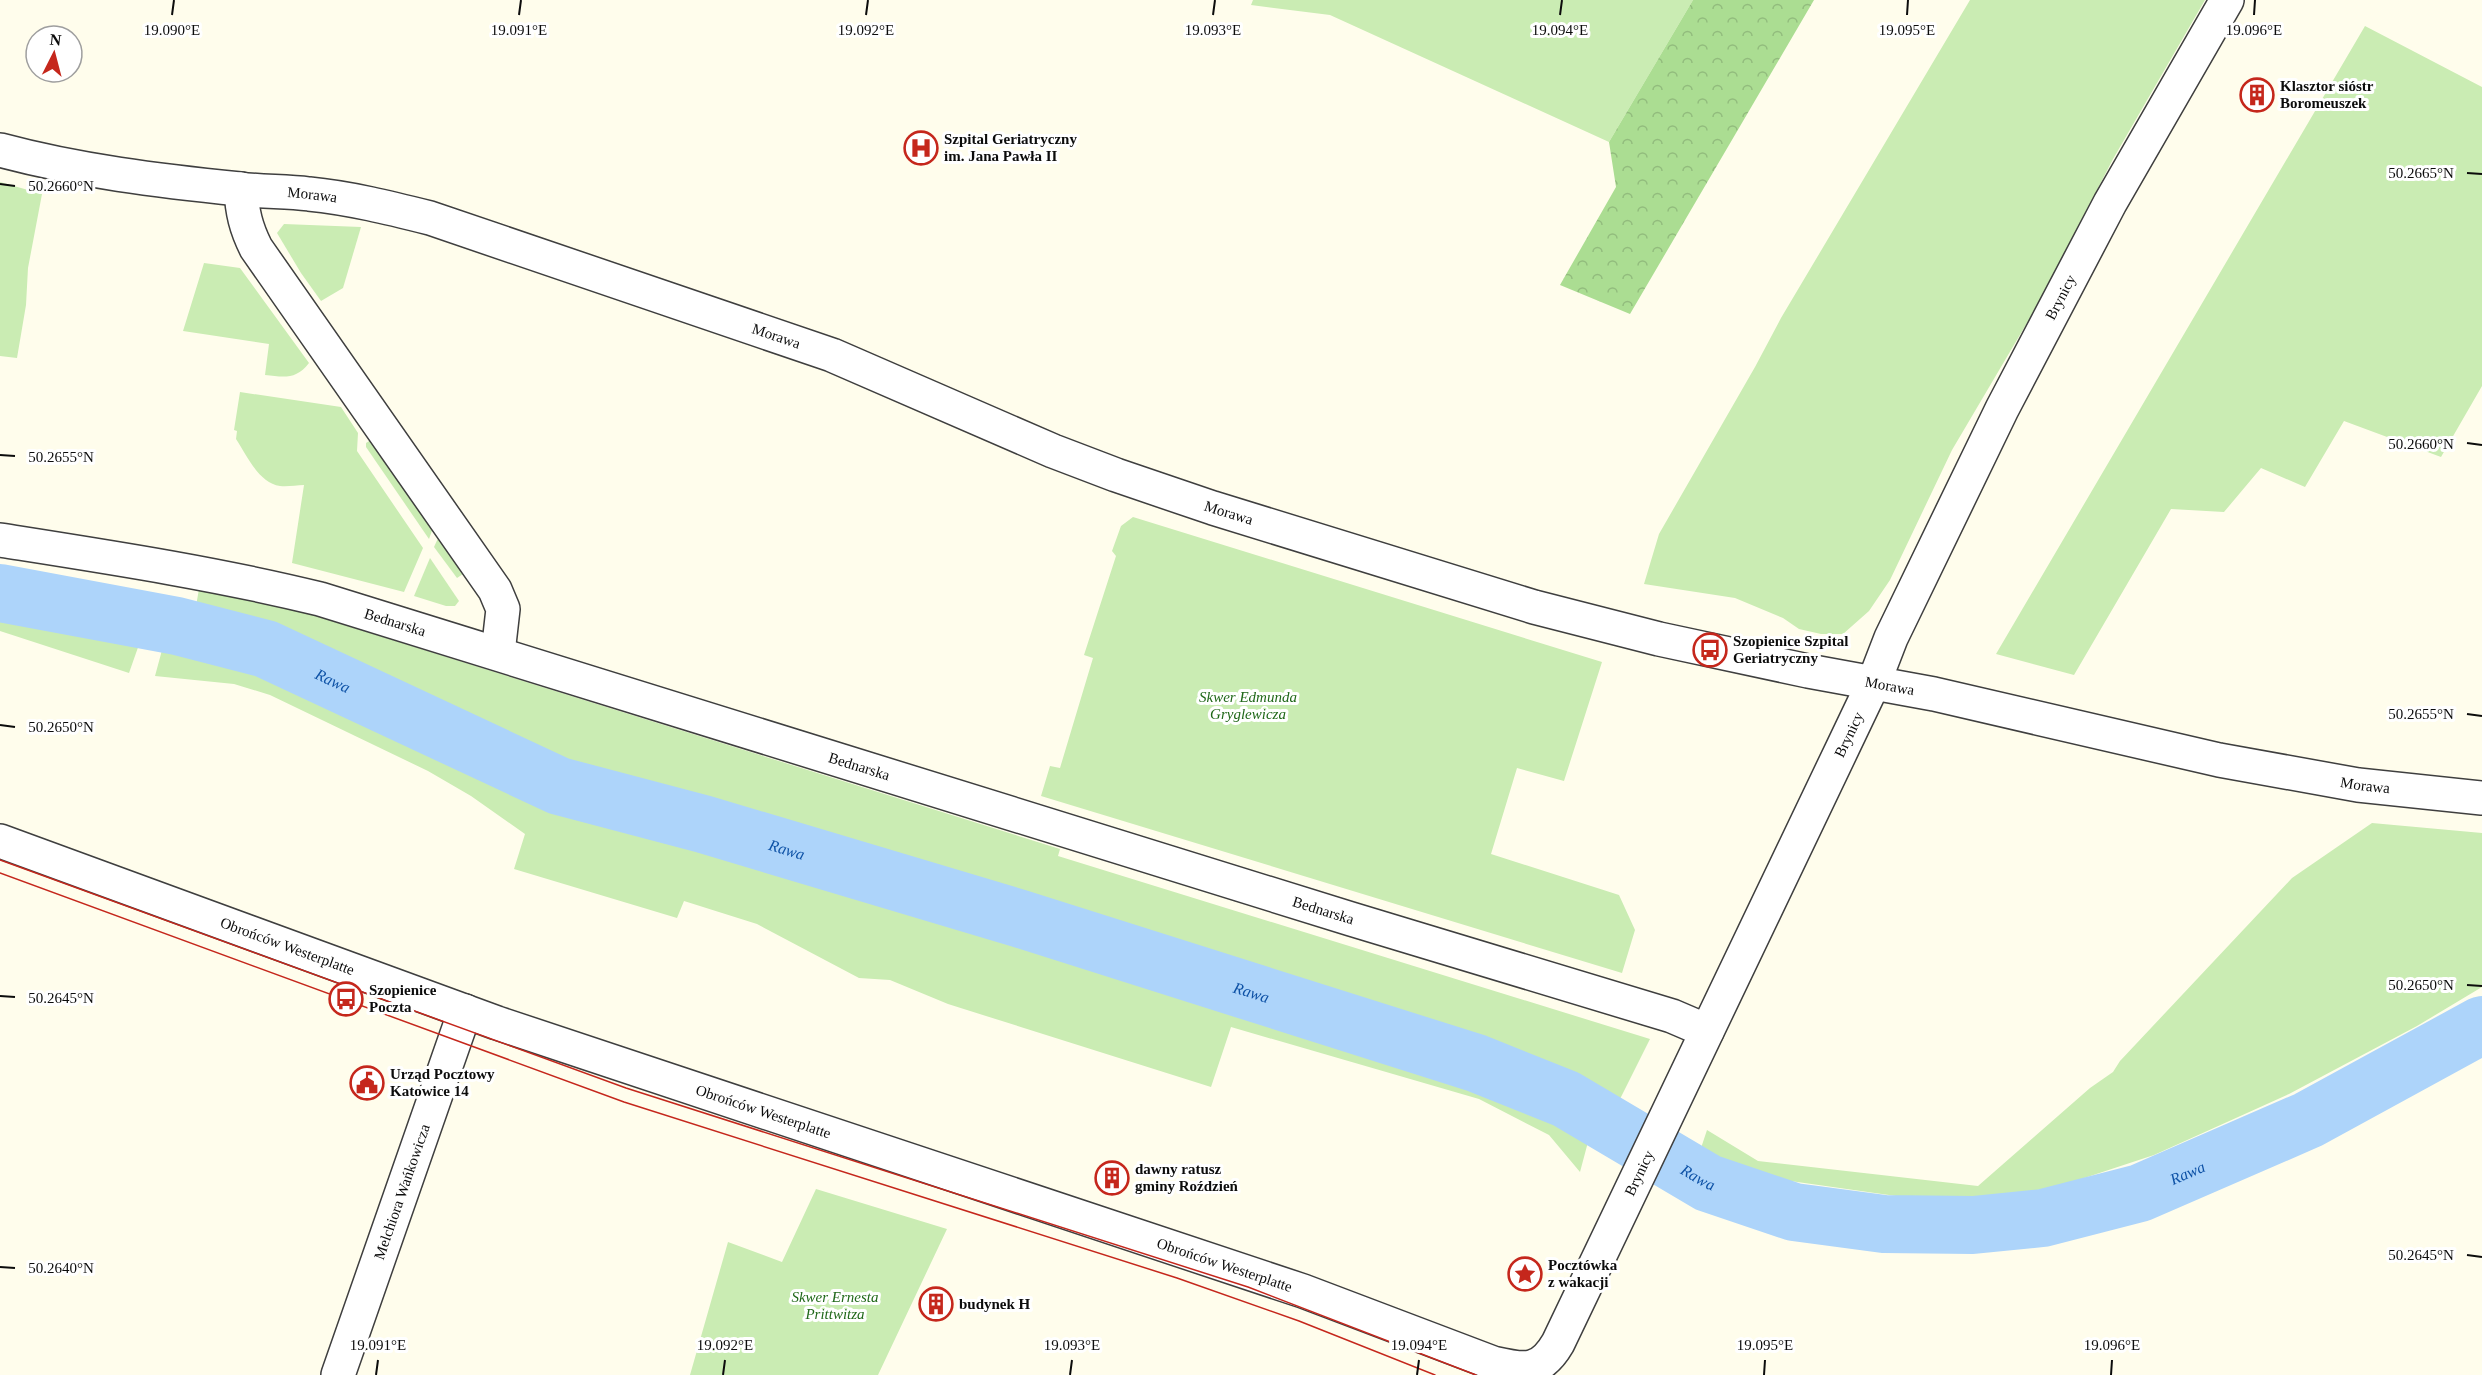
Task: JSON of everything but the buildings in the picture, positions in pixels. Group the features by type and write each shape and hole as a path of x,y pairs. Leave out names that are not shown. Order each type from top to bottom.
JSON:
{"street":[{"name":"Brynicy","path":"1524,1372 1548,1359 1558,1343 1874,682 1891,638 2002,409 2110,204 2227,0"},
{"name":"Morawa","path":"0,150 64,165 241,189 351,200 430,218 832,355 1053,451 1213,508 1534,607 1598,624 1808,671 1934,694 2127,740 2311,778 2430,795 2482,798"},
{"path":"241,189 246,229 256,248 495,590 502,609 498,653"},
{"name":"Bednarska","path":"0,540 245,581 320,599 1305,905 1672,1016 1707,1031"},
{"name":"Obrońców Westerplatte","path":"0,840 465,1011 1303,1292 1492,1363 1524,1372"},
{"name":"Melchiora Wańkowicza","path":"338,1375 465,1011"}],"green space":[{"path":"1253,0 1693,0 1609,142 1330,15 1251,5"},
{"path":"1693,0 1814,0 1630,314 1560,285 1616,187 1609,142"},
{"path":"1970,0 2205,0 2113,159 2037,306 1952,450 1890,580 1869,611 1843,634 1821,634 1799,629 1783,618 1735,598 1644,584 1659,534 1781,318"},
{"path":"2365,26 2482,87 2482,386 2441,457 2344,421 2305,487 2261,468 2224,512 2171,509 2074,675 1996,654"},
{"path":"0,182 42,194 28,268 26,305 17,358 0,356"},
{"path":"284,224 361,227 343,288 321,301 277,233"},
{"path":"204,263 240,268 309,363 304,368 289,376 265,375 269,344 183,331"},
{"path":"240,392 341,407 358,433 357,451 423,548 404,592 292,563 304,485 273,484 266,480 249,461 236,439 237,431 234,430"},
{"path":"374,438 434,525 429,539 366,447 366,443"},
{"name":"Skwer Edmunda Gryglewicza","path":"1133,517 1602,662 1564,781 1517,768 1491,854 1619,895 1635,930 1622,973 1041,796 1050,766 1060,768 1093,658 1084,655 1116,556 1112,551 1121,526"},
{"path":"440,534 466,572 457,578 434,547"},
{"path":"430,558 459,601 455,606 446,606 414,596"},
{"path":"199,589 306,613 1060,849 1058,856 1650,1039 1618,1103 1556,1067 1406,1017 780,822 560,764 514,745 374,675 285,634 239,617 196,606"},
{"path":"0,611 142,636 129,673 0,631"},
{"path":"165,639 250,657 525,791 977,923 1478,1082 1533,1105 1588,1142 1580,1172 1549,1135 1479,1099 1231,1027 1211,1087 948,1004 890,980 859,978 757,924 684,901 677,918 514,869 525,834 471,796 428,771 270,695 234,684 155,676"},
{"path":"2372,823 2482,833 2482,987 2417,1026 2289,1094 2154,1155 2057,1187 1983,1198 1896,1196 1762,1177 1700,1151 1707,1130 1758,1161 1978,1186 2090,1088 2113,1072 2120,1061 2292,878"},
{"name":"Skwer Ernesta Prittwitza","path":"816,1189 947,1229 878,1375 690,1375 728,1242 782,1262"}],"waterway":[{"name":"Rawa","path":"0,593 177,626 266,649 559,786 703,824 1021,919 1476,1063 1566,1099 1708,1183 1794,1212 1884,1224 1973,1225 2043,1218 2140,1193 2308,1120 2482,1025"}],"tram line":[{"path":"0,860 626,1088 1248,1287 1476,1375"},
{"path":"0,873 624,1102 1177,1278 1299,1321 1435,1375"}],"place":[{"name":"Klasztor sióstr Boromeuszek","path":"2257,95"},
{"name":"Szpital Geriatryczny im. Jana Pawła II","path":"921,148"},
{"name":"Szopienice Szpital Geriatryczny","path":"1710,650"},
{"name":"Szopienice Poczta","path":"346,999"},
{"name":"Urząd Pocztowy Katowice 14","path":"367,1083"},
{"name":"dawny ratusz gminy Roździeń","path":"1112,1178"},
{"name":"Pocztówka z wakacji","path":"1525,1274"},
{"name":"budynek H","path":"936,1304"}]}
